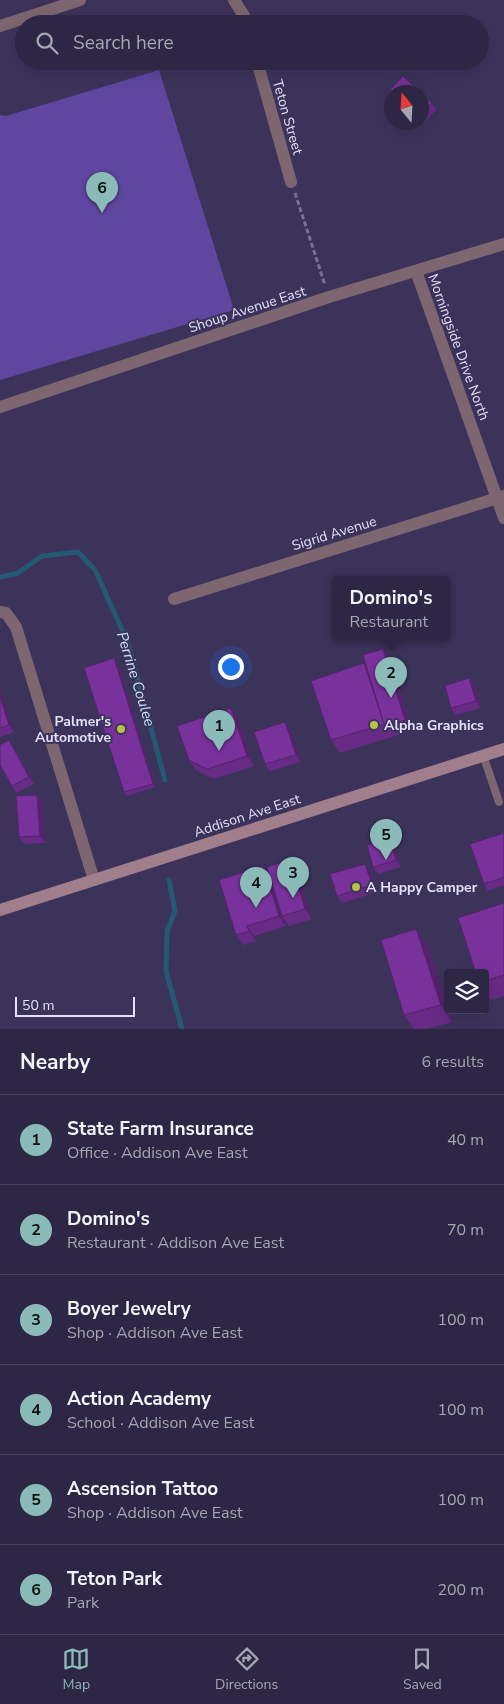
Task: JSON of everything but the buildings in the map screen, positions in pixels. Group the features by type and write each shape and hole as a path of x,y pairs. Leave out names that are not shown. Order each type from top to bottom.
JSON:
{"main road":[{"name":"Addison Ave East","path":"0,910 504,749"}],"street":[{"path":"34,15 80,0"},
{"path":"234,0 243,15"},
{"path":"0,26 15,21"},
{"name":"Teton Street","path":"260,70 291,182"},
{"name":"Shoup Avenue East","path":"0,407 329,297 504,244"},
{"name":"Morningside Drive North","path":"416,271 501,497 504,518"},
{"name":"Sigrid Avenue","path":"174,599 501,497"},
{"path":"0,612 6,613 16,627 94,880"}],"lane":[{"path":"483,756 499,802"}],"path":[{"path":"291,182 329,297"}],"shaded area":[{"path":"159,70 234,310 0,380 0,115 6,116"}],"waterway":[{"name":"Perrine Coulee","path":"0,577 18,573 42,556 78,552 95,570 128,643 165,780"},
{"name":"Perrine Coulee","path":"169,880 175,911 167,931 166,971 182,1029"}],"place":[{"name":"Teton Park","path":"102,213"},
{"name":"Domino's","path":"391,698"},
{"name":"Alpha Graphics","path":"374,725"},
{"name":"Palmer's Automotive","path":"121,729"},
{"name":"State Farm Insurance","path":"219,751"},
{"name":"Ascension Tattoo","path":"386,860"},
{"name":"A Happy Camper","path":"356,887"},
{"name":"Boyer Jewelry","path":"293,898"},
{"name":"Action Academy","path":"256,908"}]}
